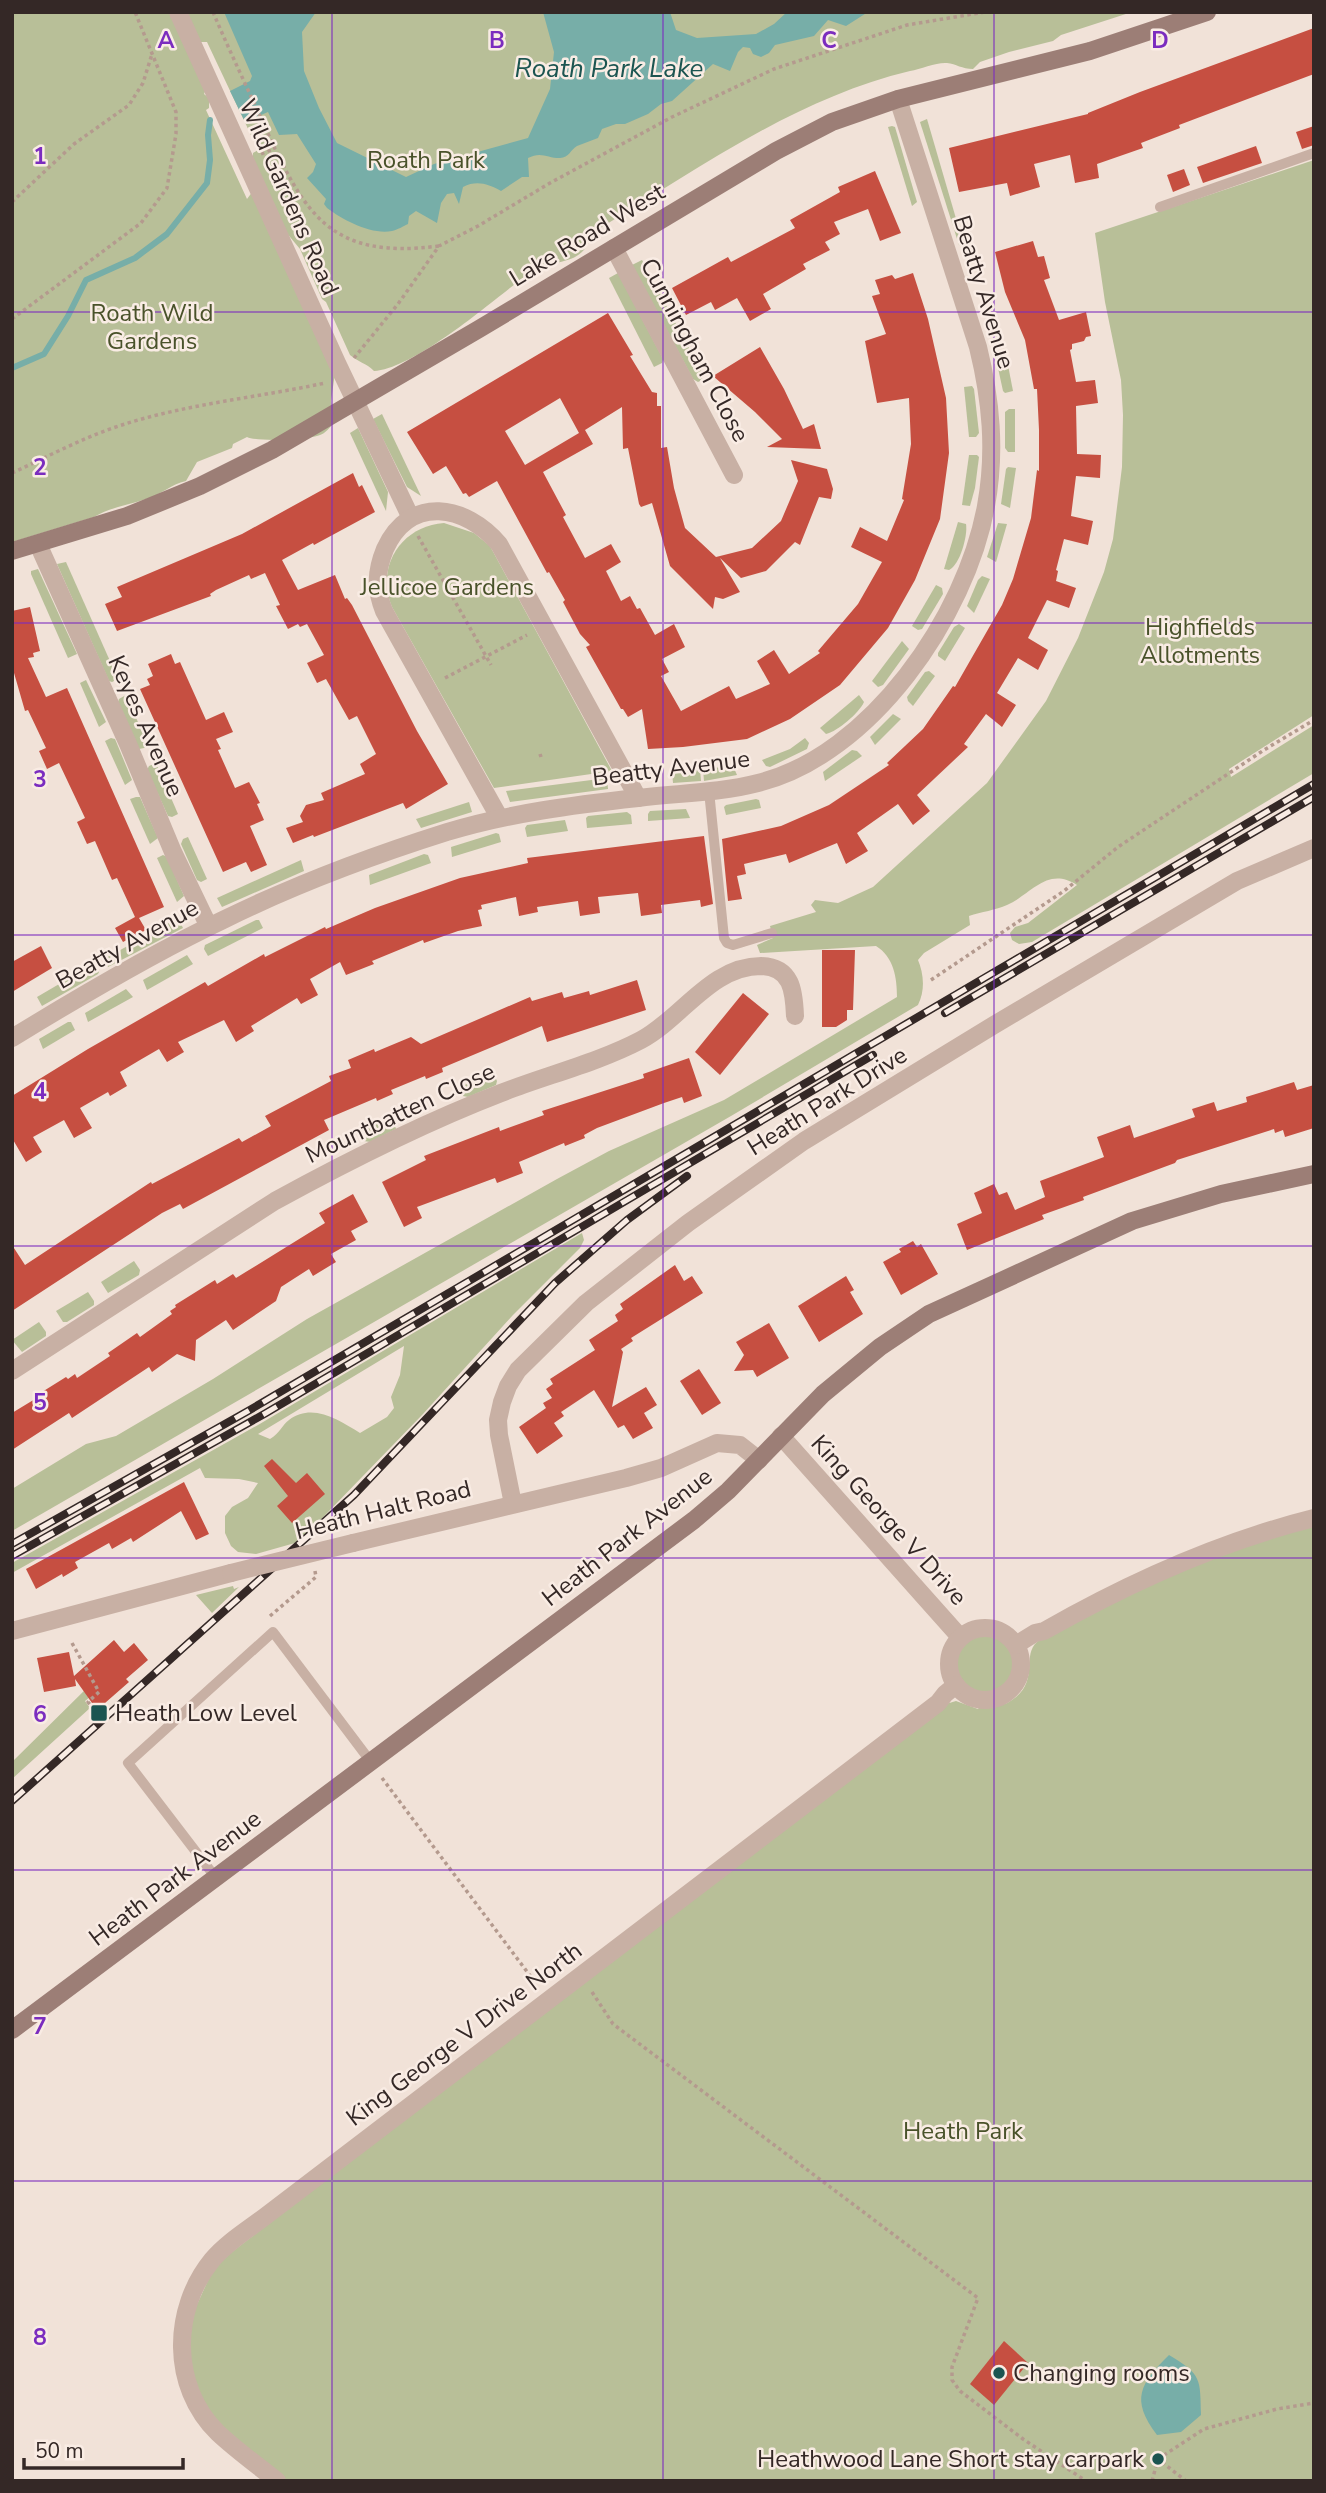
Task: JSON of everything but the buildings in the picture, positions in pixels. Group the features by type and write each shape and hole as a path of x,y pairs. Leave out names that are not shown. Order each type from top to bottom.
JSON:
{"street":[{"name":"Wild Gardens Road","path":"178,12 355,402"},
{"name":"Lake Road West","path":"12,551 127,516 272,450 804,135 847,116 898,99 1058,60 1207,12"},
{"name":"Beatty Avenue","path":"12,1038 209,927 274,897 352,867 442,834 499,817 758,783 798,769 837,744 872,714 908,673 939,626 962,584 986,506 992,447 987,386 978,347 898,99"},
{"name":"Cunningham Close","path":"614,248 734,475"},
{"path":"355,402 413,523"},
{"path":"499,817 384,611 377,584 378,571 389,542 400,525 413,523 433,511 463,517 489,532 499,544 638,798"},
{"name":"Keyes Avenue","path":"38,544 128,744 173,852 209,927"},
{"name":"Heath Park Drive","path":"513,1504 499,1435 498,1420 502,1402 508,1386 519,1370 586,1303 688,1223 804,1141 1237,881 1314,848"},
{"name":"Mountbatten Close","path":"12,1371 275,1201 320,1176 434,1120 639,1041 671,1020 708,986 728,975 749,967 765,966 778,970 789,978 794,991 795,1016"},
{"name":"Heath Park Avenue","path":"12,2030 694,1520 759,1460 823,1394 914,1323 943,1307 1132,1221 1221,1194 1314,1174"},
{"name":"King George V Drive","path":"781,1436 960,1637"},
{"name":"Heath Halt Road","path":"12,1631 231,1573 626,1478 661,1468 718,1443 740,1445 759,1460"},
{"path":"1016,1645 1157,1572 1254,1535 1314,1518"},
{"path":"994,1628 1004,1633 1016,1645 1021,1661 1020,1672 1009,1691 988,1700 977,1699 966,1695 956,1685 949,1667 950,1655 960,1637 971,1630 994,1628"},
{"name":"King George V Drive North","path":"276,2481 218,2433 206,2419 193,2396 185,2372 181,2348 185,2313 194,2288 213,2260 229,2245 938,1703 956,1685"}],"lane":[{"path":"1160,207 1314,153"},
{"path":"709,791 724,938 727,943 733,945 772,933"},
{"path":"216,1878 128,1763 272,1632 371,1762"}],"path":[{"path":"12,319 141,223 166,188 176,134 176,112 135,12"},
{"path":"213,12 299,196 315,215 338,234 360,244 403,250 439,246 454,240 550,183 672,117 774,69 907,26 985,12"},
{"path":"12,202 74,144 129,105 143,83 152,52"},
{"path":"272,142 259,152 275,148"},
{"path":"350,362 398,304 439,246"},
{"path":"12,473 126,423 330,382"},
{"path":"413,523 491,665"},
{"path":"428,689 436,682 535,630"},
{"path":"931,980 1064,891 1118,847 1314,720"},
{"path":"265,1639 259,1626 316,1577"},
{"path":"72,1643 99,1692 88,1702 92,1707"},
{"path":"371,1762 548,2001"},
{"path":"581,1976 613,2024 978,2298 952,2367 953,2380 960,2391 1023,2439 1086,2481"},
{"path":"1152,2481 1158,2459 1205,2429 1277,2409 1314,2403"},
{"path":"1158,2459 1186,2481"}],"green space":[{"path":"12,12 1132,12 1061,35 1053,41 980,62 973,69 947,63 939,64 867,83 785,118 707,162 592,233 582,252 566,261 547,265 528,274 432,346 391,367 374,371 350,355 300,249 285,231 335,373 331,401 333,424 326,432 305,438 272,440 247,437 233,444 232,448 197,462 186,481 151,497 12,542","holes":["200,42 207,42 258,150 253,153 253,191 247,199 206,110 209,108 209,98 204,94 207,87"]},
{"path":"927,119 964,246 959,245 920,122"},
{"path":"888,127 895,127 917,202 912,206"},
{"name":"Highfields Allotments","path":"1314,160 1314,715 1229,769 1231,777 1314,725 1314,773 1032,942 1019,944 1012,940 1010,933 1015,927 1028,923 1077,885 1066,880 1048,880 1007,905 969,916 970,925 924,953 918,960 923,981 918,1005 731,1116 12,1531 12,1489 86,1444 116,1436 307,1319 609,1151 724,1100 897,997 891,962 876,946 760,953 757,945 773,938 770,926 816,912 811,905 815,900 838,903 873,887 987,783 1046,701 1078,638 1104,572 1113,539 1122,467 1121,380 1105,302 1095,233"},
{"path":"642,260 703,374 702,380 698,382 693,379 632,265"},
{"path":"618,273 663,359 662,363 654,367 609,278"},
{"path":"1006,355 1013,391 1005,393 996,359"},
{"path":"972,386 979,433 976,437 969,437 964,387"},
{"path":"1015,409 1015,452 1008,452 1005,448 1005,412"},
{"path":"382,414 421,496 407,487 373,419"},
{"path":"358,428 388,492 386,511 350,433"},
{"path":"969,455 979,457 970,506 962,505"},
{"path":"1008,467 1016,468 1010,508 1001,504"},
{"path":"958,522 966,524 962,549 953,567 944,569"},
{"name":"Jellicoe Gardens","path":"444,523 474,533 490,546 612,771 494,788 392,607 388,592 390,564 404,540 429,526"},
{"path":"998,523 1007,524 996,562 987,557"},
{"path":"66,562 118,679 112,682 109,681 57,564"},
{"path":"38,569 77,654 68,658 31,574 31,571"},
{"path":"982,576 990,579 974,613 967,606"},
{"path":"936,585 942,588 943,594 922,629 918,630 912,626"},
{"path":"959,624 965,628 945,661 938,653 954,627"},
{"path":"902,641 909,649 883,685 878,687 872,681"},
{"path":"929,671 935,676 913,706 907,697 925,672"},
{"path":"86,680 106,722 99,727 80,683"},
{"path":"126,695 149,747 139,749 118,702"},
{"path":"859,695 864,702 848,721 826,734 820,728"},
{"path":"893,714 901,719 875,745 870,737"},
{"path":"805,738 809,743 807,749 770,767 762,760 790,749"},
{"path":"115,739 132,780 125,785 105,741"},
{"path":"852,750 862,756 825,781 823,772"},
{"path":"156,763 178,814 172,817 168,816 147,770"},
{"path":"733,766 737,775 704,781 703,769"},
{"path":"700,769 701,781 673,783 672,772"},
{"path":"607,778 608,789 510,802 506,791"},
{"path":"140,797 158,838 150,844 130,799"},
{"path":"759,800 761,808 726,815 726,805"},
{"path":"469,802 472,812 421,828 416,819"},
{"path":"686,809 690,818 648,821 650,811"},
{"path":"627,812 631,815 632,824 587,828 588,816"},
{"path":"565,820 568,831 527,837 527,825"},
{"path":"499,834 501,842 452,857 451,847"},
{"path":"188,837 207,879 201,882 197,880 181,844 183,839"},
{"path":"424,854 428,855 431,863 370,885 369,875"},
{"path":"163,855 167,857 184,896 177,902 157,858"},
{"path":"301,860 304,871 222,907 217,898"},
{"path":"178,918 183,928 108,967 104,959"},
{"path":"259,920 263,928 208,956 205,945"},
{"path":"187,955 193,964 147,990 143,980"},
{"path":"95,963 98,974 42,1006 37,997"},
{"path":"126,989 133,997 88,1022 85,1013"},
{"path":"71,1022 75,1030 43,1049 39,1039"},
{"path":"493,1073 496,1085 468,1097 463,1096 460,1087"},
{"path":"392,1117 396,1129 370,1142 364,1141 359,1132"},
{"path":"582,1233 584,1240 580,1248 513,1315 423,1414 302,1539 256,1554 238,1552 231,1546 225,1533 225,1516 232,1507 248,1498 258,1483 239,1479 205,1478 200,1468 12,1573 12,1563 258,1425","holes":["404,1346 400,1375 391,1397 394,1408 387,1417 360,1433 326,1415 307,1413 289,1420 270,1439 258,1434"]},
{"path":"134,1261 140,1270 139,1275 108,1293 101,1282"},
{"path":"88,1292 94,1305 63,1322 56,1311"},
{"path":"39,1322 46,1336 22,1352 12,1340"},
{"name":"Heath Park","path":"1314,1524 1314,2481 285,2481 218,2424 198,2393 188,2357 190,2320 215,2265 946,1704 956,1701 978,1709 982,1703 998,1700 1005,1704 1017,1696 1027,1680 1032,1648 1042,1638 1173,1571"},
{"path":"233,1586 234,1589 239,1587 212,1613 196,1595"},
{"path":"984,1635 995,1637 1008,1648 1013,1664 1011,1675 1000,1688 984,1693 973,1691 960,1680 955,1664 957,1653 968,1640"},
{"path":"91,1684 96,1692 85,1701 90,1708 12,1779 12,1762"}],"water":[{"name":"Roath Park Lake","path":"224,12 316,12 302,32 304,71 337,143 406,177 434,164 528,138 550,89 554,52 543,12 670,12 676,30 697,38 756,34 774,24 787,12 868,12 846,26 828,20 814,36 775,45 769,53 761,57 753,54 750,48 743,47 730,71 713,64 672,101 661,104 648,114 625,124 602,129 598,138 577,146 566,157 537,155 528,158 529,177 522,177 501,191 482,184 468,185 463,187 459,204 454,193 447,194 441,203 437,223 416,211 409,216 408,224 384,232 358,226 327,208 324,204 326,199 307,178 316,164 297,134 279,135 268,112 245,122 230,91 250,81 252,76"},
{"path":"1169,2355 1188,2368 1197,2379 1201,2415 1181,2432 1157,2435 1143,2411 1142,2392 1151,2375"}],"waterway":[{"path":"12,368 44,354 68,316 86,280 135,258 167,234 207,183 210,120"}],"railway":[{"path":"12,1544 248,1411 1314,784"},
{"path":"945,1013 1314,797"},
{"path":"12,1556 266,1413 873,1055"},
{"path":"12,1801 354,1495 555,1283 627,1220 687,1176"}],"place":[{"name":"Heath Low Level","path":"99,1713"},
{"name":"Changing rooms","path":"999,2373"},
{"name":"Heathwood Lane Short stay carpark","path":"1158,2459"}],"park label":[{"name":"Roath Park","path":"426,160"},
{"name":"Roath Wild Gardens","path":"152,327"}]}
